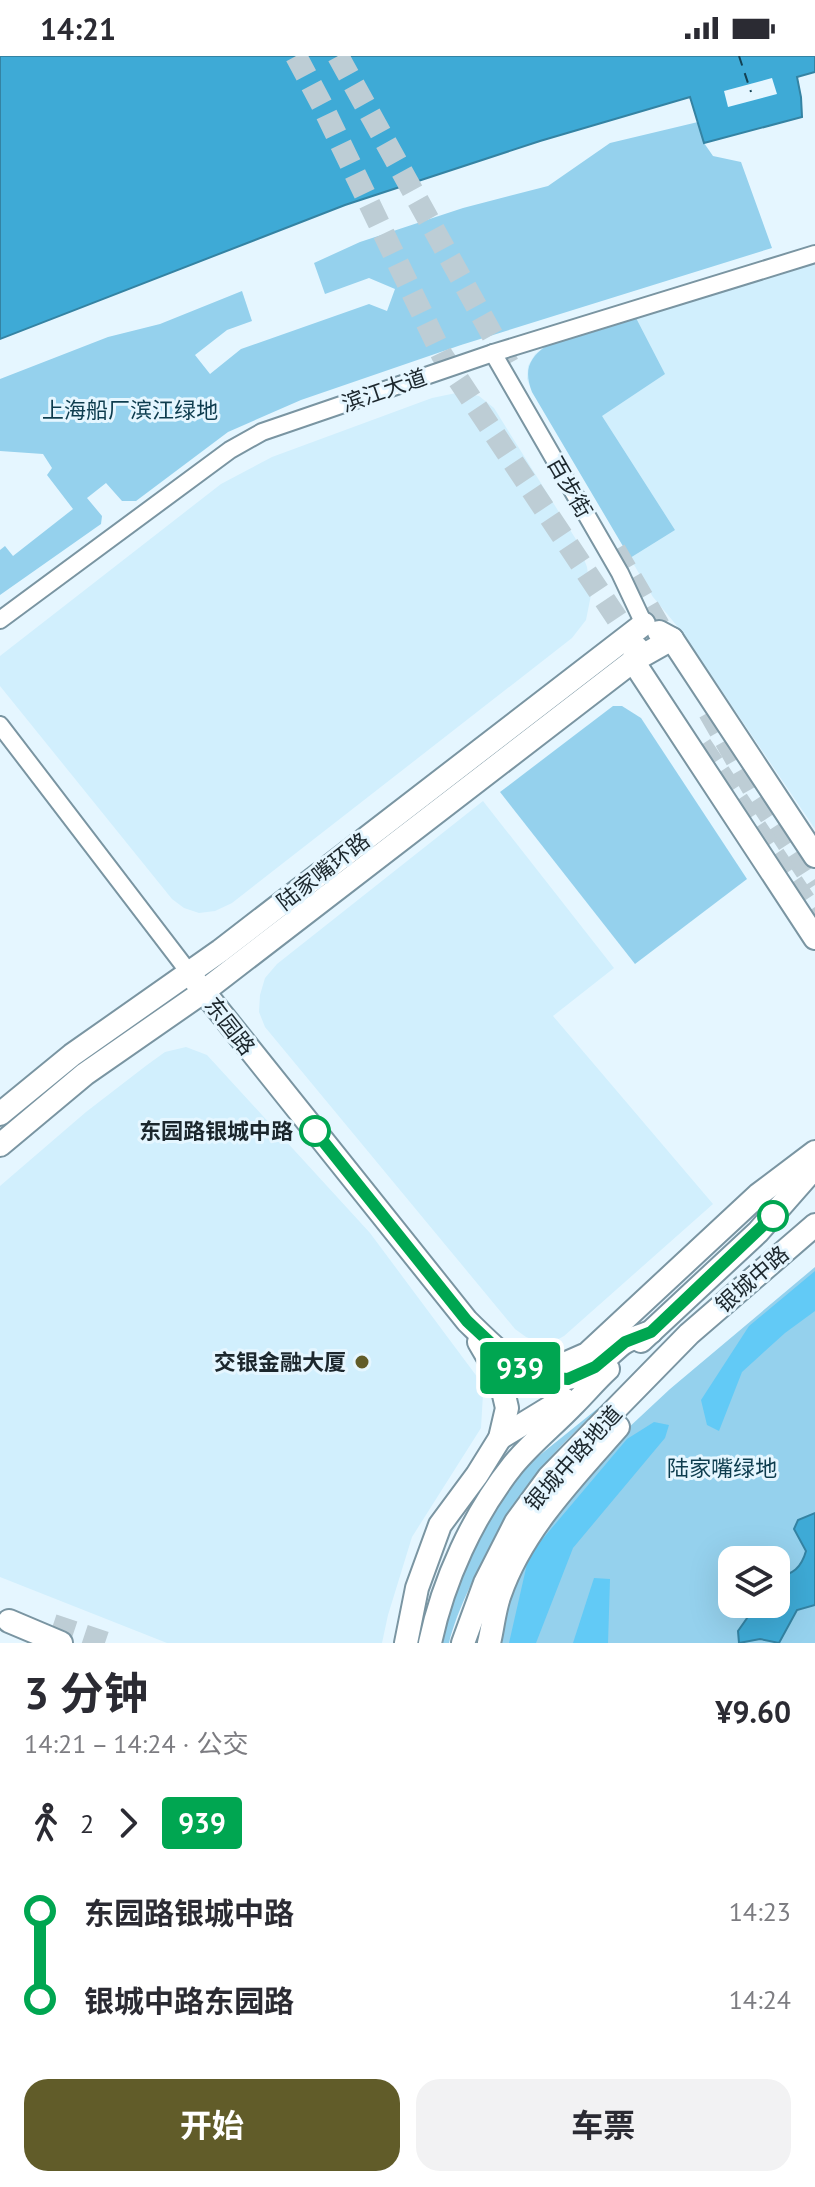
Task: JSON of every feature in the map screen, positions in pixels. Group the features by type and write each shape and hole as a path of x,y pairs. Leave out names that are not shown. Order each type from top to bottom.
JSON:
{"main road":[{"path":"815,856 672,639 644,624 633,661 815,938"},
{"name":"陆家嘴环路","path":"0,1114 72,1055 220,951 644,624"},
{"name":"陆家嘴环路","path":"0,1145 85,1074 203,992 633,661 672,639"},
{"name":"东园路","path":"188,971 467,1321"},
{"path":"467,1321 534,1363 562,1365 575,1360 599,1344 758,1195 815,1152"},
{"path":"500,1438 593,1381 651,1332 758,1232 815,1167"},
{"name":"银城中路","path":"689,1334 815,1225"},
{"path":"467,1321 512,1363 527,1372 553,1379 568,1379 582,1374 625,1342 651,1332"},
{"path":"406,1643 417,1588 440,1525 500,1438 507,1408 500,1378 467,1321"},
{"path":"489,1643 500,1594 526,1541 562,1490 624,1420 689,1334"},
{"name":"银城中路地道","path":"463,1643 485,1583 516,1522 549,1477 689,1334"},
{"name":"银城中路地道","path":"430,1643 441,1603 464,1546 499,1483 593,1381"},
{"path":"5,1622 57,1634"}],"street":[{"name":"滨江大道","path":"0,620 230,450 262,432 493,353 815,254"},
{"name":"百步街","path":"493,353 620,573 644,624"},
{"name":"东园路","path":"0,725 188,971"}],"shaded area":[{"path":"0,56 815,56 815,72 797,77 802,117 704,143 690,97 540,141 345,205 0,339"},
{"path":"814,263 815,829 682,632 653,597 527,379 528,366 535,354 546,346"},
{"path":"461,392 479,396 494,408 577,541 587,567 591,595 586,620 572,638 232,903 215,911 199,913 184,908 172,899 0,686 0,656 221,484 272,457 432,398"},
{"path":"483,801 614,968 553,1016 713,1204 564,1336 553,1342 540,1342 515,1329 265,1027 259,1012 265,978 277,964"},
{"path":"186,1047 207,1055 370,1233 478,1378 483,1394 481,1428 412,1537 382,1643 167,1643 0,1577 0,1186 86,1112 147,1065 165,1052"},
{"path":"815,1271 815,1311 742,1372 719,1431 707,1425 701,1400 749,1326"},
{"path":"654,1422 669,1425 665,1438 573,1548 536,1643 509,1643 529,1555 627,1439"},
{"path":"815,1513 815,1605 797,1610 779,1643 760,1639 739,1643 738,1631 747,1618 790,1618 790,1573 802,1562 806,1551 794,1529 798,1520"},
{"path":"594,1578 610,1579 608,1643 573,1643"}],"green space":[{"name":"上海船厂滨江绿地","path":"698,122 704,143 713,156 741,162 772,248 461,345 301,400 228,432 136,501 122,501 106,483 87,498 102,516 101,524 0,595 0,550 5,546 13,556 73,509 47,475 52,468 43,454 0,451 0,379 108,337 160,324 242,291 252,321 227,330 195,355 210,374 241,349 369,304 387,311 395,289 369,278 325,294 314,263 360,242 463,208 548,186 610,143"},
{"path":"636,318 665,374 602,416 675,530 630,558 532,392 528,372 535,356 546,346"},
{"path":"613,706 622,706 641,718 747,879 635,964 500,792"},
{"name":"陆家嘴绿地","path":"815,1267 815,1643 496,1643 507,1596 538,1528 596,1458 670,1389"},
{"path":"607,1401 553,1455 518,1501 476,1574 449,1643 441,1643 459,1581 488,1521 520,1471"}],"pier":[{"path":"772,78 777,94 728,107 724,91"}],"ferry route":[{"path":"739,56 751,92"}],"tunnel":[{"path":"296,56 442,355 638,650"},
{"path":"338,56 510,367"},
{"path":"615,550 672,648"},
{"path":"709,712 757,796 815,885"},
{"path":"701,745 815,916"},
{"path":"53,1625 107,1643"}],"bus line":[{"name":"939","path":"315,1131 467,1321 512,1363 541,1377 568,1379 582,1374 625,1342 651,1332 773,1216"}],"place":[{"name":"东园路银城中路","path":"315,1131"},
{"name":"交银金融大厦","path":"362,1362"}]}
